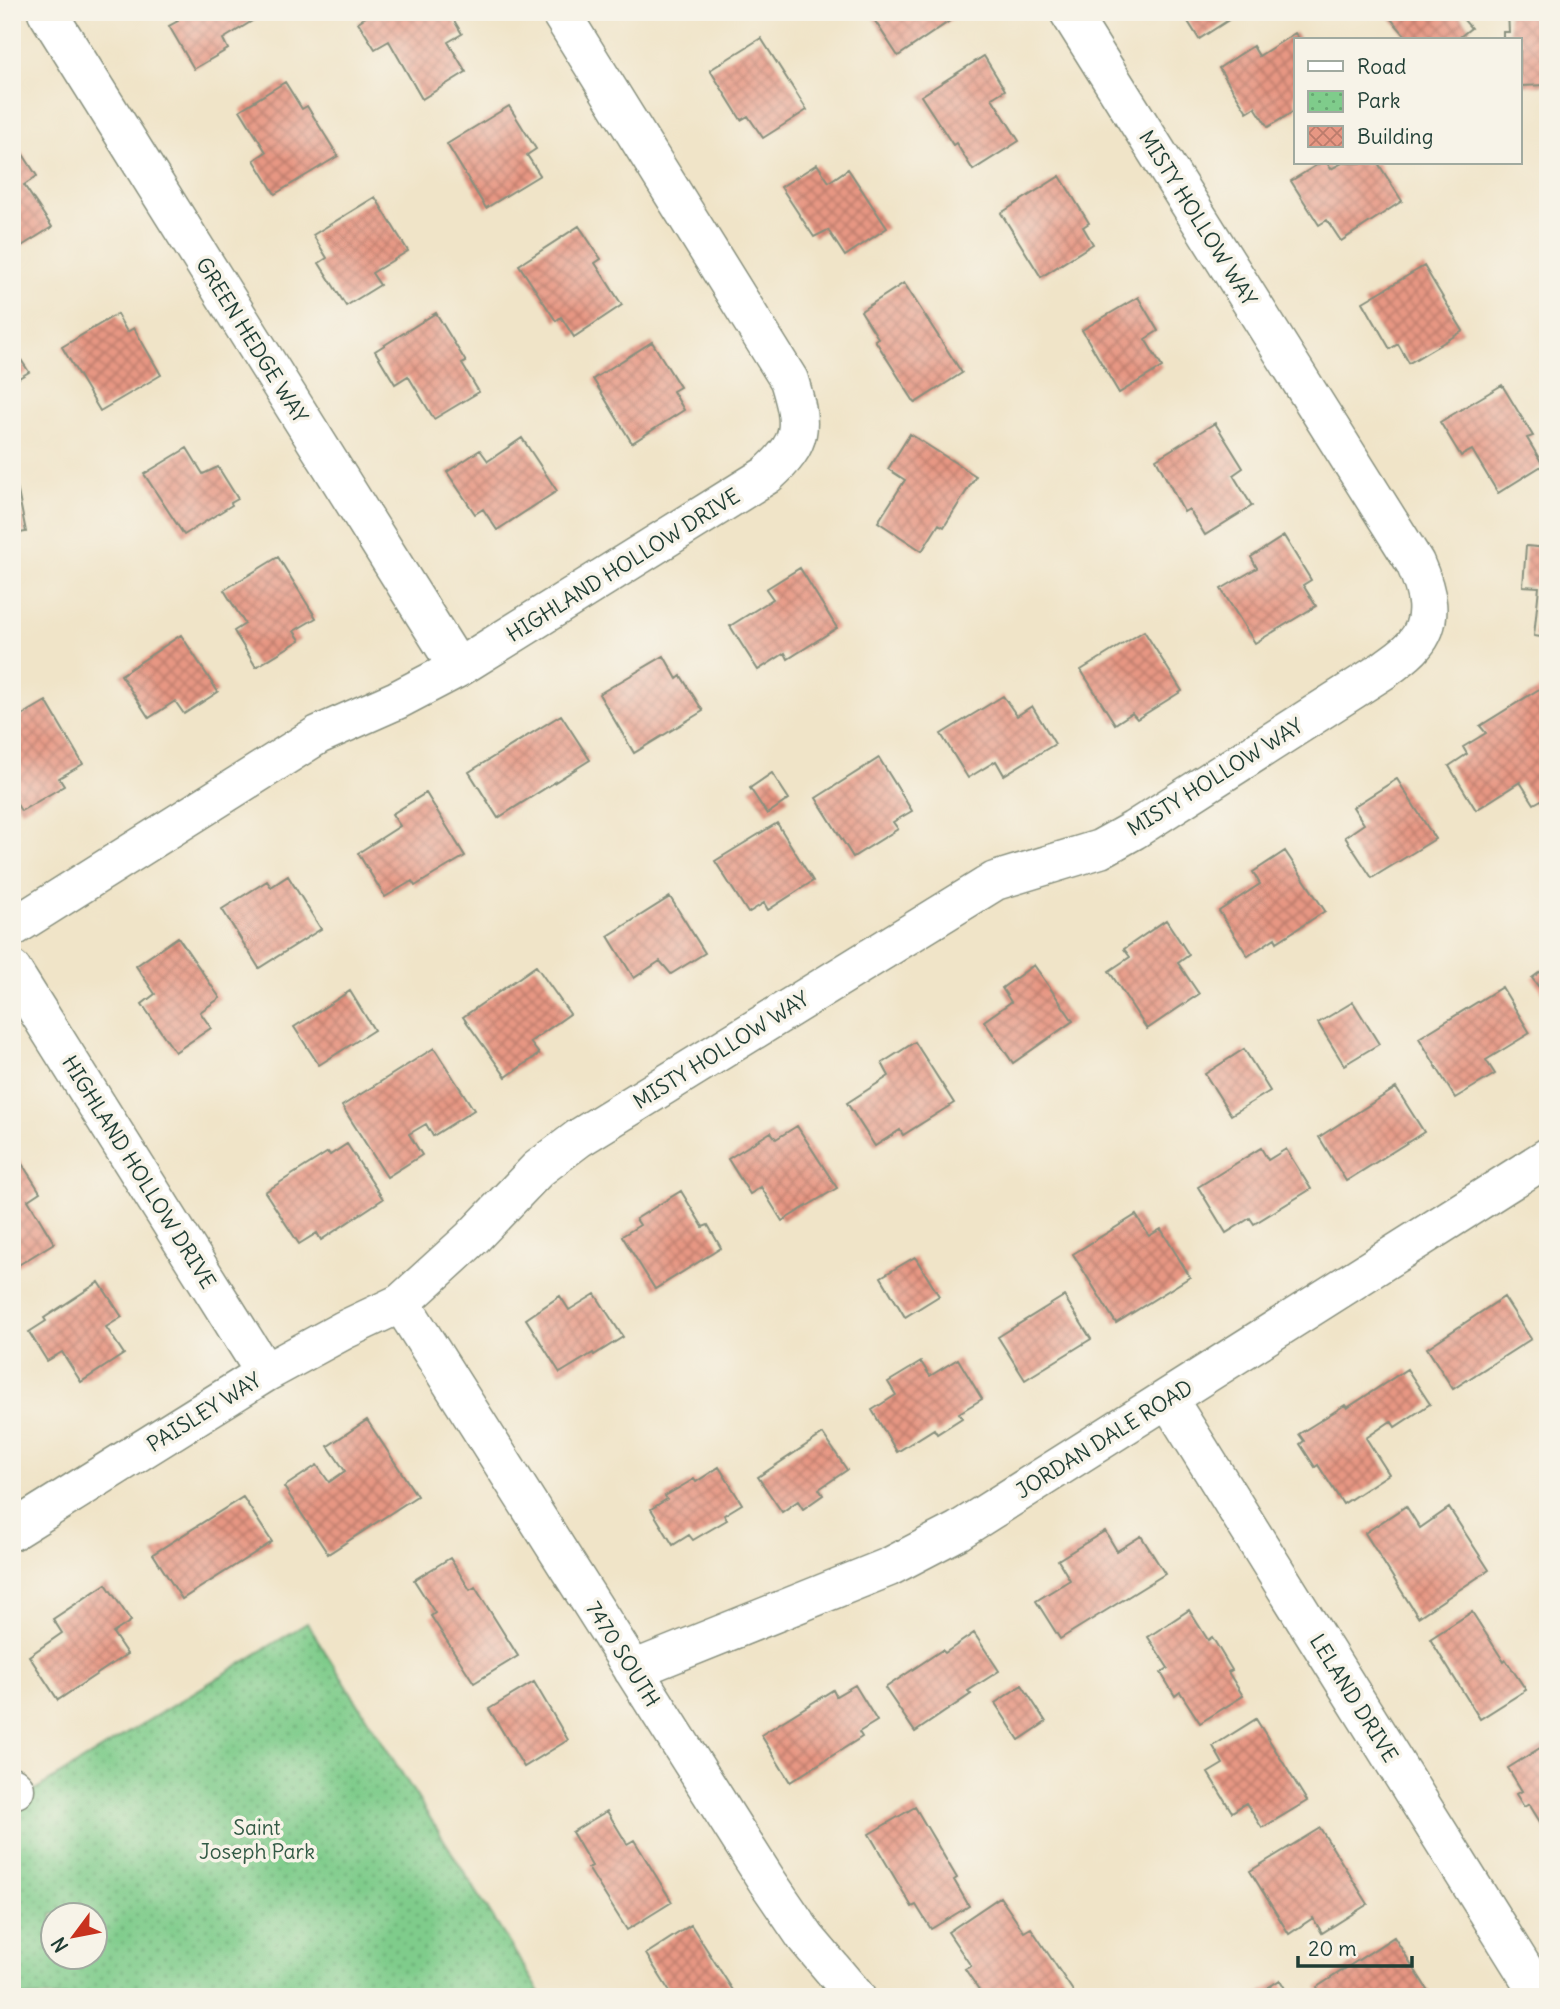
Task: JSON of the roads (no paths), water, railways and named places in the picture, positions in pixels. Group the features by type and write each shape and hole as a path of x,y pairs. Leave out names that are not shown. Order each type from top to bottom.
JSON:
{"street":[{"name":"GREEN HEDGE WAY","path":"47,12 458,668"},
{"name":"HIGHLAND HOLLOW DRIVE","path":"12,928 318,735 397,700 458,668 767,475 786,458 797,436 798,409 789,380 560,12"},
{"name":"MISTY HOLLOW WAY","path":"401,1303 472,1238 538,1169 579,1138 995,881 1100,849 1134,830 1384,670 1415,645 1429,616 1426,588 1415,563 1069,12"},
{"name":"HIGHLAND HOLLOW DRIVE","path":"12,970 265,1373"},
{"name":"JORDAN DALE ROAD","path":"633,1670 889,1567 958,1531 1548,1157"},
{"name":"PAISLEY WAY","path":"12,1531 265,1373 401,1303"},
{"name":"7470 SOUTH","path":"401,1303 766,1881 806,1938 856,1997"},
{"name":"LELAND DRIVE","path":"1168,1399 1541,1997"}],"park label":[{"name":"Saint Joseph Park","path":"257,1839"}]}
